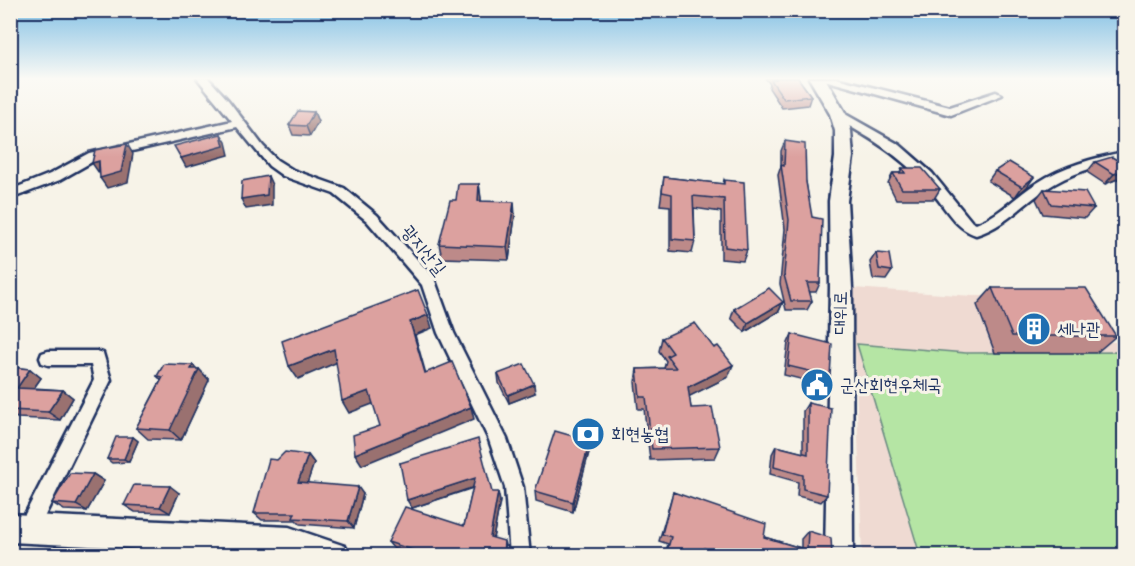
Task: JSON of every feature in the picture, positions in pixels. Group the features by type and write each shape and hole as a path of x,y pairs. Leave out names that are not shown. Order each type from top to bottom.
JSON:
{"street":[{"name":"광지산길","path":"226,104 238,123 273,163 288,173 339,191 372,218 429,282 446,333 498,439 514,487 520,555"},
{"name":"대위로","path":"832,104 843,131 844,157 838,201 841,288 839,555"},
{"path":"925,104 951,111 968,104"},
{"path":"838,114 896,148 927,176 967,226 976,230 997,223 1030,194 1058,176 1088,164 1125,156"},
{"path":"10,195 55,177 93,156 238,123"},
{"path":"48,358 97,358 103,380 19,528 289,541 335,555"}],"shaded area":[{"path":"853,288 973,296 1073,295 1101,342 1124,342 1124,555 862,555"}],"green space":[{"path":"857,344 966,353 1124,352 1124,555 920,555"}],"building":[{"path":"298,111 314,112 306,126 289,125"},
{"path":"221,134 224,146 181,158 174,146"},
{"path":"785,141 805,144 806,182 812,217 822,219 820,283 807,283 812,301 791,301 784,275 789,220 781,165 784,166"},
{"path":"127,144 121,172 100,178 99,161 92,163 95,150"},
{"path":"1112,157 1125,165 1125,170 1114,174 1095,162"},
{"path":"1009,162 1034,177 1022,187 995,171"},
{"path":"902,168 922,168 940,189 902,189 893,173 905,173"},
{"path":"268,176 267,195 241,199 242,181"},
{"path":"664,177 724,184 724,180 744,182 747,250 725,247 724,199 693,196 695,241 672,239 672,194 662,192"},
{"path":"458,184 479,184 478,201 514,202 507,247 439,244 450,200 456,200"},
{"path":"1044,189 1085,192 1094,208 1051,204"},
{"path":"876,253 889,254 892,271 879,269"},
{"path":"769,288 783,302 748,323 734,309"},
{"path":"992,288 1086,288 1116,336 1012,336"},
{"path":"418,290 428,315 410,322 425,373 452,362 471,407 355,454 353,435 380,426 369,391 342,401 334,349 289,366 282,341"},
{"path":"695,323 714,348 718,346 733,365 688,387 691,408 712,407 720,447 652,449 646,397 640,397 637,369 676,368 667,356 673,353 662,338"},
{"path":"792,334 832,344 830,376 788,366"},
{"path":"164,364 193,365 191,369 199,369 170,430 136,428 163,377 157,376"},
{"path":"524,364 534,384 508,395 498,374"},
{"path":"10,367 30,369 17,388 63,390 48,412 10,410"},
{"path":"808,403 831,408 827,495 803,489 803,475 774,467 776,446 808,454"},
{"path":"555,431 590,441 573,502 535,491"},
{"path":"116,437 133,437 124,459 107,459"},
{"path":"478,439 492,492 498,492 490,537 504,541 503,555 428,555 388,542 405,507 464,526 475,478 407,500 400,463"},
{"path":"285,452 308,455 298,482 358,487 348,521 293,518 295,513 254,513 269,459 277,460"},
{"path":"70,473 93,474 76,505 52,503"},
{"path":"134,485 170,486 160,507 124,505"},
{"path":"673,492 766,524 764,537 807,550 808,531 831,538 832,555 725,555 704,548 703,555 666,555 671,537 662,534"}],"place":[{"name":"세나관","path":"1034,329"},
{"name":"군산회현우체국","path":"817,385"},
{"name":"회현농협","path":"588,434"}]}
